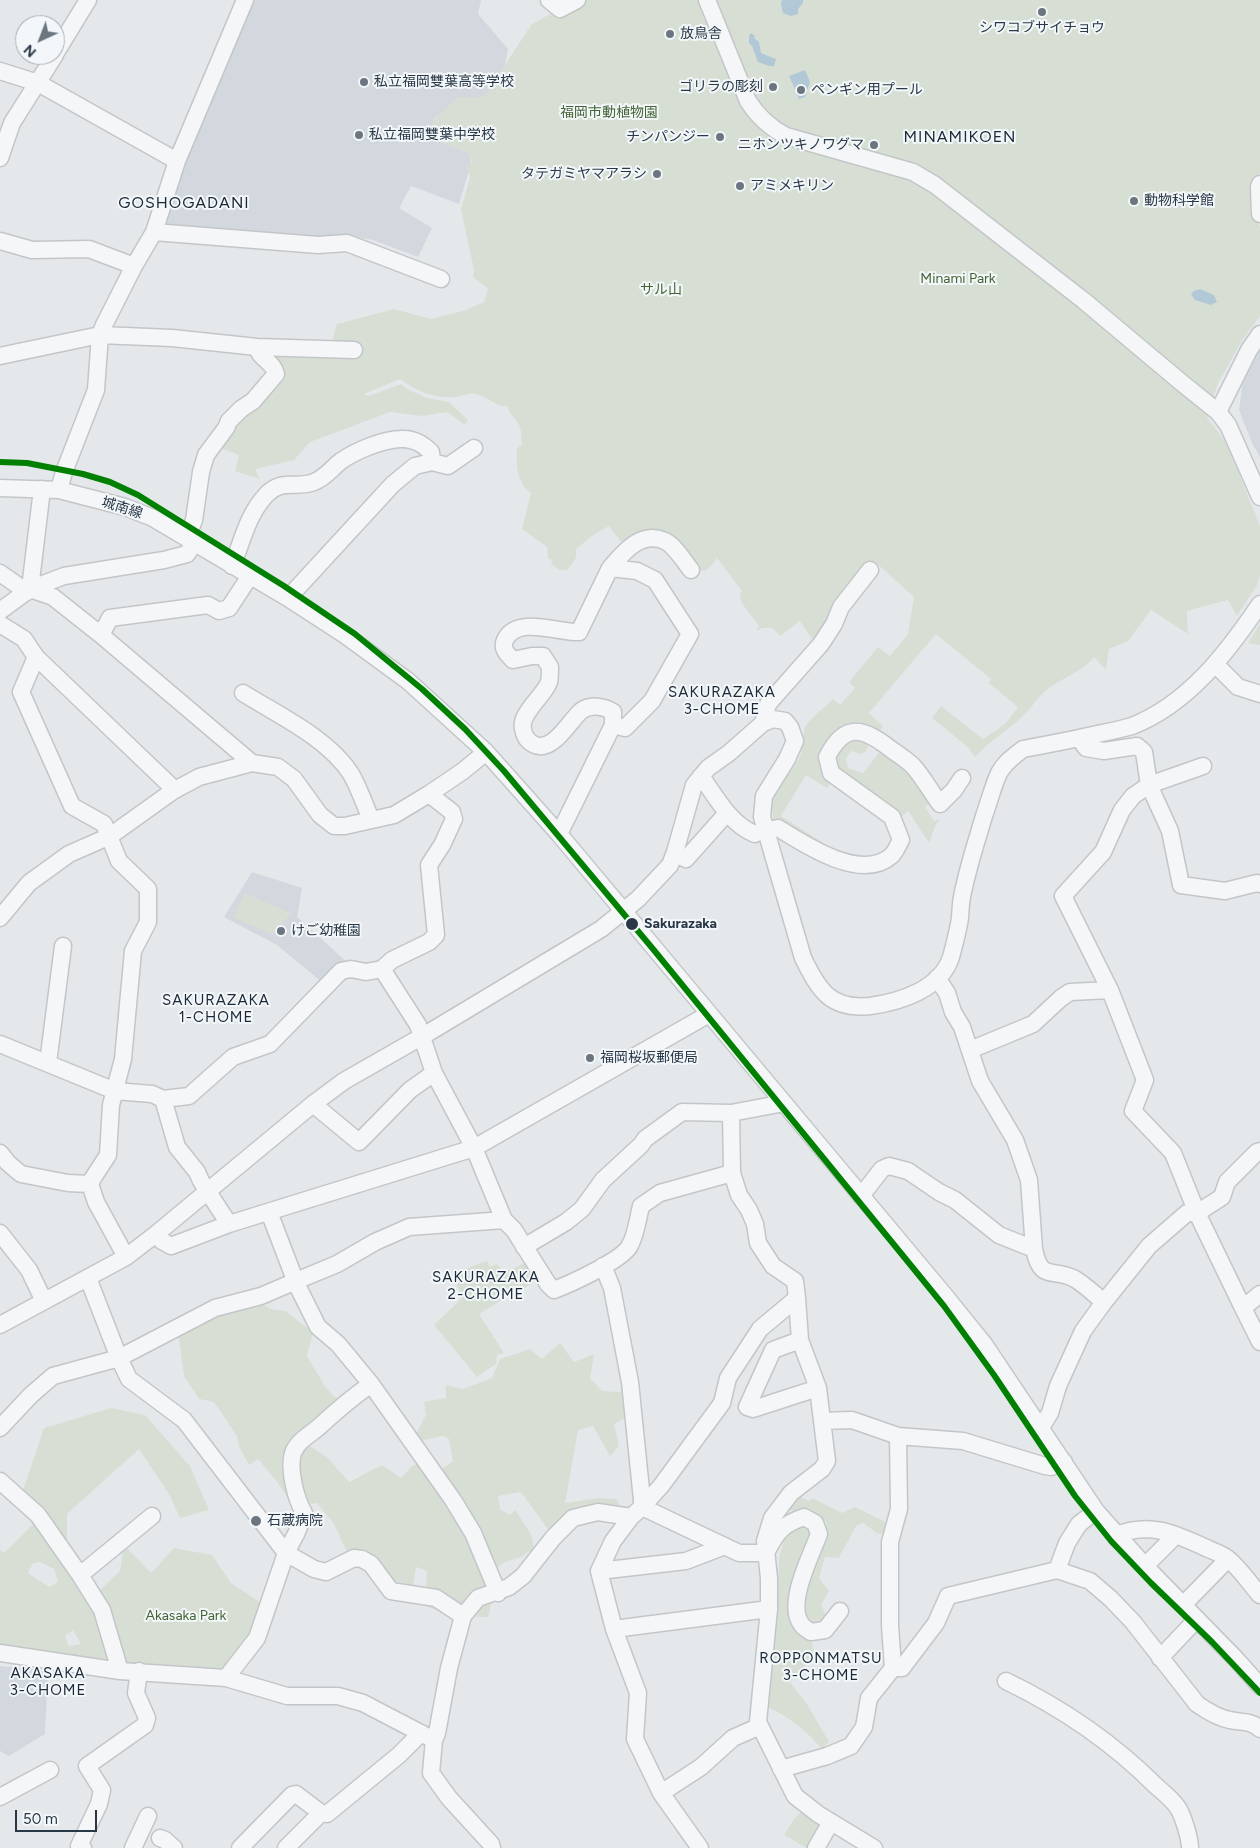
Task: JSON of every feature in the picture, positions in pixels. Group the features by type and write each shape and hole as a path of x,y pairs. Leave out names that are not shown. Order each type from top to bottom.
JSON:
{"street":[{"path":"65,38 88,0"},
{"path":"59,490 64,472 96,390 100,335 134,266 154,232 177,162 245,0"},
{"path":"549,0 560,9 577,0"},
{"path":"707,0 748,101 756,114 774,130 786,136 913,172 935,185 1083,300 1218,412 1228,425 1260,497"},
{"path":"0,158 12,123 49,65"},
{"path":"0,71 38,83 177,162"},
{"path":"1260,184 1258,187 1260,214"},
{"path":"154,232 318,245 347,243 441,279"},
{"path":"0,241 32,250 89,249 134,266"},
{"path":"1218,412 1249,350 1260,334"},
{"path":"0,356 100,335 172,338 258,346 354,350"},
{"path":"0,611 29,591 64,576 164,560 187,554 191,540 201,472 206,455 226,428 228,421 253,401 276,374 275,369 258,353 258,346"},
{"path":"232,566 249,520 256,508 277,487 287,484 300,485 314,482 325,476 352,454 386,441 402,438 423,444 431,452 432,462"},
{"path":"288,598 393,484 415,466 432,462 448,466 474,448"},
{"name":"城南線","path":"0,488 59,490 125,507 153,518 288,598 345,635 408,682 486,752 623,910 984,1344 1096,1511 1145,1566 1260,1686"},
{"path":"29,591 42,489"},
{"path":"559,834 613,725 613,712 608,708 599,706 582,710 559,738 539,746 533,744 525,737 522,726 524,718 549,682 550,667 542,656 513,660 505,652 504,642 509,633 518,627 530,626 580,632 610,568 627,548 638,542 650,539 664,541 692,570"},
{"path":"610,568 636,570 655,580 690,634 652,701 625,728 613,725"},
{"path":"762,723 768,704 821,644 834,624 841,607 870,570"},
{"path":"0,573 29,591 52,597 101,635 252,763"},
{"path":"101,635 110,618 208,605 219,611 229,608 250,576"},
{"path":"0,1325 126,1257 313,1104 344,1081 601,929 638,898 670,865 694,785 701,776 762,723 773,719 785,721 790,727 795,741 787,759 764,796 760,832 802,958 820,990 834,1002 857,1007 885,1004 918,992 937,978 950,959 959,924 961,898 976,844 1000,773 1008,760 1023,749 1131,726 1157,713 1182,696 1215,664 1260,604"},
{"path":"0,624 24,639 36,657 175,790"},
{"path":"36,657 21,692 72,806 104,824 119,862 148,889 148,922 133,951 123,1059 111,1105 108,1155 90,1184 96,1202 126,1257"},
{"path":"1215,664 1238,687 1260,694"},
{"path":"243,693 332,751 350,774 371,820"},
{"path":"701,776 727,813 749,832 760,832 778,828 811,848 853,865 874,864 892,856 901,840 892,817 831,773 827,757 833,745 843,735 857,731 869,734 879,740 914,767 940,804 954,790 962,778"},
{"path":"1079,738 1086,748 1104,751 1137,746 1144,752 1149,785 1170,831 1181,885 1225,891 1257,883 1260,884"},
{"path":"0,918 29,883 69,854 110,836 175,790 199,777 252,763 278,767 294,779 320,815 334,826 346,826 394,815 463,771 486,752"},
{"path":"1203,766 1149,785 1134,796 1122,810 1103,852 1063,896 1110,990 1145,1080 1133,1111 1173,1153 1197,1212 1260,1342"},
{"path":"0,1044 115,1092 152,1094 163,1098 189,1096 233,1057 270,1044 341,971 351,969 366,972 382,969 392,960 429,942 436,935 429,865 442,845 454,819 452,812 429,794"},
{"path":"674,854 686,858 727,813"},
{"path":"48,1063 63,946"},
{"path":"382,969 418,1025 434,1073 474,1148 504,1220 514,1230 548,1284 554,1290 603,1266 624,1253 630,1246 641,1206 660,1193 732,1173"},
{"path":"937,978 962,1027 980,1081 1015,1140 1029,1180 1034,1249 1040,1268 1048,1272 1074,1278 1104,1302"},
{"path":"970,1050 1033,1024 1070,992 1110,990"},
{"path":"156,1234 162,1241 171,1246 229,1224 474,1148 709,1014"},
{"path":"313,1104 359,1142 410,1090 434,1073"},
{"path":"163,1098 177,1147 197,1172 207,1192 229,1224"},
{"path":"524,1247 566,1222 582,1209 603,1180 645,1139 682,1112 732,1113 784,1103"},
{"path":"732,1113 732,1173 739,1195 749,1210 755,1224 758,1243 773,1266 795,1281 797,1285 800,1340 818,1388 827,1461 822,1469 791,1493 772,1518 765,1541 769,1578 769,1609 758,1722 795,1796 818,1814 874,1848"},
{"path":"1040,1429 1050,1413 1058,1386 1083,1331 1104,1302 1149,1246 1187,1213 1197,1212 1222,1197 1227,1182 1260,1151"},
{"path":"0,1153 21,1174 68,1183 90,1184"},
{"path":"861,1196 882,1170 889,1166 908,1170 939,1192 955,1200 999,1235 1034,1249"},
{"path":"269,1212 296,1281 318,1327 338,1344 371,1384 453,1500 473,1533 498,1593"},
{"path":"0,1428 31,1395 53,1376 118,1358 215,1308 261,1296 337,1264 375,1242 409,1227 504,1220"},
{"path":"0,1233 29,1270 44,1301"},
{"path":"603,1266 612,1288 630,1382 636,1512"},
{"path":"88,1278 118,1358 129,1379 184,1420 286,1553 314,1569 326,1572 354,1558 362,1559 371,1564 391,1591 436,1598 463,1616"},
{"path":"1244,1308 1260,1294"},
{"path":"700,1848 661,1793 635,1739 638,1693 614,1630 599,1572 613,1541 636,1512 661,1486 722,1403 728,1378 760,1329 797,1298"},
{"path":"800,1340 773,1350 747,1407 753,1409 818,1388"},
{"path":"226,1678 257,1638 286,1553 304,1513 298,1503 292,1477 293,1454 302,1439 371,1384"},
{"path":"822,1421 852,1420 898,1436 963,1441 1044,1466 1064,1462"},
{"path":"782,1769 827,1756 851,1746 864,1727 869,1698 893,1668 890,1625 890,1542 899,1508 898,1436"},
{"path":"0,1480 38,1515 102,1610 120,1671"},
{"path":"1056,1570 1067,1543 1079,1524 1096,1511"},
{"path":"240,1848 292,1795 296,1794 321,1813 327,1814 399,1755 427,1737 437,1733 449,1668 463,1616 478,1598 510,1588 523,1576 553,1538 574,1518 598,1512 636,1512 739,1553 766,1553"},
{"path":"80,1575 152,1516"},
{"path":"766,1553 775,1537 786,1524 804,1517 815,1523 819,1534 796,1596 796,1611 801,1625 811,1632 825,1630 840,1611"},
{"path":"1117,1535 1130,1530 1151,1529 1176,1534 1228,1559 1260,1595"},
{"path":"1145,1566 1176,1534"},
{"path":"599,1572 686,1561 724,1546"},
{"path":"1183,1605 1228,1559"},
{"path":"893,1668 902,1668 914,1653 936,1623 948,1596 1056,1570 1090,1581 1111,1599 1133,1622 1197,1704 1228,1720 1252,1722 1260,1729"},
{"path":"614,1630 769,1609"},
{"path":"1160,1658 1197,1619"},
{"path":"0,1652 120,1671 226,1678 288,1696 338,1696 363,1703 427,1737"},
{"path":"83,1848 79,1846 99,1804 102,1790 87,1766 145,1726 146,1718 136,1693 138,1671"},
{"path":"1006,1681 1042,1699 1082,1724 1136,1766 1178,1807 1190,1848"},
{"path":"661,1793 701,1767 734,1738 760,1726"},
{"path":"427,1737 430,1773 449,1798 491,1844 492,1848"},
{"path":"0,1797 50,1770"},
{"path":"286,1848 321,1813"},
{"path":"133,1848 148,1816"},
{"path":"816,1848 831,1822"},
{"path":"160,1838 174,1848"}],"shaded area":[{"path":"252,0 481,0 478,14 508,49 503,74 486,102 458,100 434,119 436,140 469,153 471,164 459,204 411,186 399,208 432,228 418,257 373,240 343,234 322,237 169,228 166,223 186,158"},
{"path":"1260,351 1260,457 1252,443 1239,410 1243,380"},
{"name":"けご幼稚園","path":"252,872 302,888 297,917 350,965 323,983 277,945 224,917"},
{"path":"0,1666 48,1671 45,1734 9,1756 0,1751"}],"green space":[{"name":"Minami Park","path":"574,0 1260,0 1260,172 1254,184 1254,212 1260,227 1260,316 1243,339 1218,383 1207,417 1227,444 1260,526 1260,575 1257,585 1237,616 1228,600 1187,611 1188,634 1151,610 1128,641 1109,649 1106,670 1094,657 1084,667 1045,691 1025,714 975,757 969,748 932,718 941,706 983,739 1005,724 1018,707 989,683 991,679 936,634 869,713 883,726 878,734 833,738 832,781 827,788 806,775 781,816 822,842 820,847 774,820 773,801 779,786 799,758 802,750 804,730 807,724 833,699 840,705 855,688 849,682 878,647 890,656 908,634 914,597 874,561 868,567 816,645 800,621 780,636 772,628 763,628 756,631 759,626 741,602 740,594 742,591 717,558 712,565 702,571 692,565 673,542 624,546 609,526 592,536 576,549 576,558 567,570 559,570 551,563 552,560 548,558 547,547 522,529 531,493 526,489 518,473 517,449 522,444 521,430 507,406 498,405 483,396 474,394 440,397 412,387 400,379 364,394 369,396 401,384 427,398 449,402 468,420 465,425 447,412 422,416 390,412 310,442 294,460 255,469 260,479 235,471 239,455 214,446 280,374 262,353 331,344 337,324 394,309 431,319 466,310 484,302 488,289 473,277 474,270 461,209 470,177 466,165 472,164 469,154 436,140 433,121 458,97 484,97 531,25"},
{"path":"1260,624 1260,645 1248,643"},
{"path":"852,737 870,741 866,751 861,754 851,751 846,759 848,768 863,773 882,749 906,768 930,798 929,804 925,807 934,821 940,819 935,826 929,843 908,811 901,817 837,770 836,754 843,744"},
{"path":"244,893 291,913 272,935 234,917"},
{"path":"487,1261 490,1267 496,1264 505,1272 527,1262 538,1279 519,1292 521,1295 515,1299 510,1295 479,1314 504,1353 497,1355 496,1364 477,1377 434,1325 462,1298 453,1274"},
{"path":"254,1300 271,1309 285,1311 313,1332 307,1356 326,1388 344,1406 304,1442 328,1458 349,1482 382,1465 401,1478 412,1466 425,1460 439,1471 453,1461 449,1439 443,1436 416,1442 416,1434 426,1415 424,1402 446,1398 446,1385 463,1389 492,1378 500,1359 530,1349 542,1359 560,1343 574,1362 594,1354 590,1378 602,1391 620,1392 625,1389 640,1410 614,1424 619,1446 610,1456 593,1426 578,1430 565,1503 599,1498 616,1499 621,1507 614,1514 550,1532 521,1492 498,1496 500,1509 510,1515 515,1510 531,1534 534,1548 521,1557 505,1562 495,1569 493,1597 488,1617 450,1616 426,1606 427,1571 416,1567 413,1585 391,1580 363,1563 353,1565 334,1524 317,1503 293,1506 278,1483 258,1459 249,1465 239,1447 237,1436 214,1402 199,1399 184,1376 179,1338 196,1322"},
{"name":"Akasaka Park","path":"111,1408 145,1415 190,1466 209,1510 180,1518 169,1494 139,1449 67,1514 67,1565 100,1590 120,1571 124,1545 151,1573 174,1548 212,1555 231,1583 261,1603 251,1633 222,1673 0,1659 0,1550 4,1553 36,1521 20,1499 44,1428","holes":["40,1562 54,1569 58,1582 49,1587 28,1573 32,1564","73,1630 81,1644 69,1646 65,1636"]},
{"path":"798,1496 809,1501 813,1498 842,1513 855,1507 885,1522 886,1533 878,1534 863,1523 856,1526 839,1558 825,1557 819,1578 829,1591 821,1605 827,1618 816,1623 811,1639 815,1658 790,1682 807,1704 829,1742 822,1749 797,1725 767,1707 771,1639 777,1622 779,1559 784,1539 802,1525 812,1530 827,1524 813,1512 787,1509"},
{"path":"803,1810 824,1826 812,1848 807,1848 784,1835 794,1819"}],"water":[{"path":"782,0 803,0 798,9 798,14 791,16 783,13"},
{"path":"751,33 759,42 761,53 776,59 774,66 758,62 749,43"},
{"name":"ペンギン用プール","path":"805,70 810,82 805,97 799,99 789,76"},
{"path":"1200,289 1214,295 1217,302 1211,305 1195,300 1191,294"}],"transit line":[{"name":"N","path":"0,462 27,463 83,474 110,482 138,495 284,586 355,634 422,689 465,729 504,771 653,949 944,1306 994,1375 1075,1496 1111,1541 1260,1693"}],"place":[{"name":"シワコブサイチョウ","path":"1042,12"},
{"name":"放鳥舎","path":"670,34"},
{"name":"私立福岡雙葉高等学校","path":"364,82"},
{"name":"ゴリラの彫刻","path":"773,87"},
{"name":"ペンギン用プール","path":"801,90"},
{"name":"私立福岡雙葉中学校","path":"359,135"},
{"name":"チンパンジー","path":"720,137"},
{"name":"ニホンツキノワグマ","path":"874,145"},
{"name":"タテガミヤマアラシ","path":"657,174"},
{"name":"アミメキリン","path":"740,186"},
{"name":"動物科学館","path":"1134,201"},
{"name":"Sakurazaka","path":"632,924"},
{"name":"けご幼稚園","path":"281,931"},
{"name":"福岡桜坂郵便局","path":"590,1058"},
{"name":"石蔵病院","path":"256,1521"}],"district":[{"name":"MINAMIKOEN","path":"960,137"},
{"name":"GOSHOGADANI","path":"184,203"},
{"name":"SAKURAZAKA 3-CHOME","path":"722,702"},
{"name":"SAKURAZAKA 1-CHOME","path":"216,1010"},
{"name":"SAKURAZAKA 2-CHOME","path":"486,1286"},
{"name":"ROPPONMATSU 3-CHOME","path":"821,1668"},
{"name":"AKASAKA 3-CHOME","path":"48,1682"}],"park label":[{"name":"福岡市動植物園","path":"609,113"},
{"name":"サル山","path":"661,290"}]}
